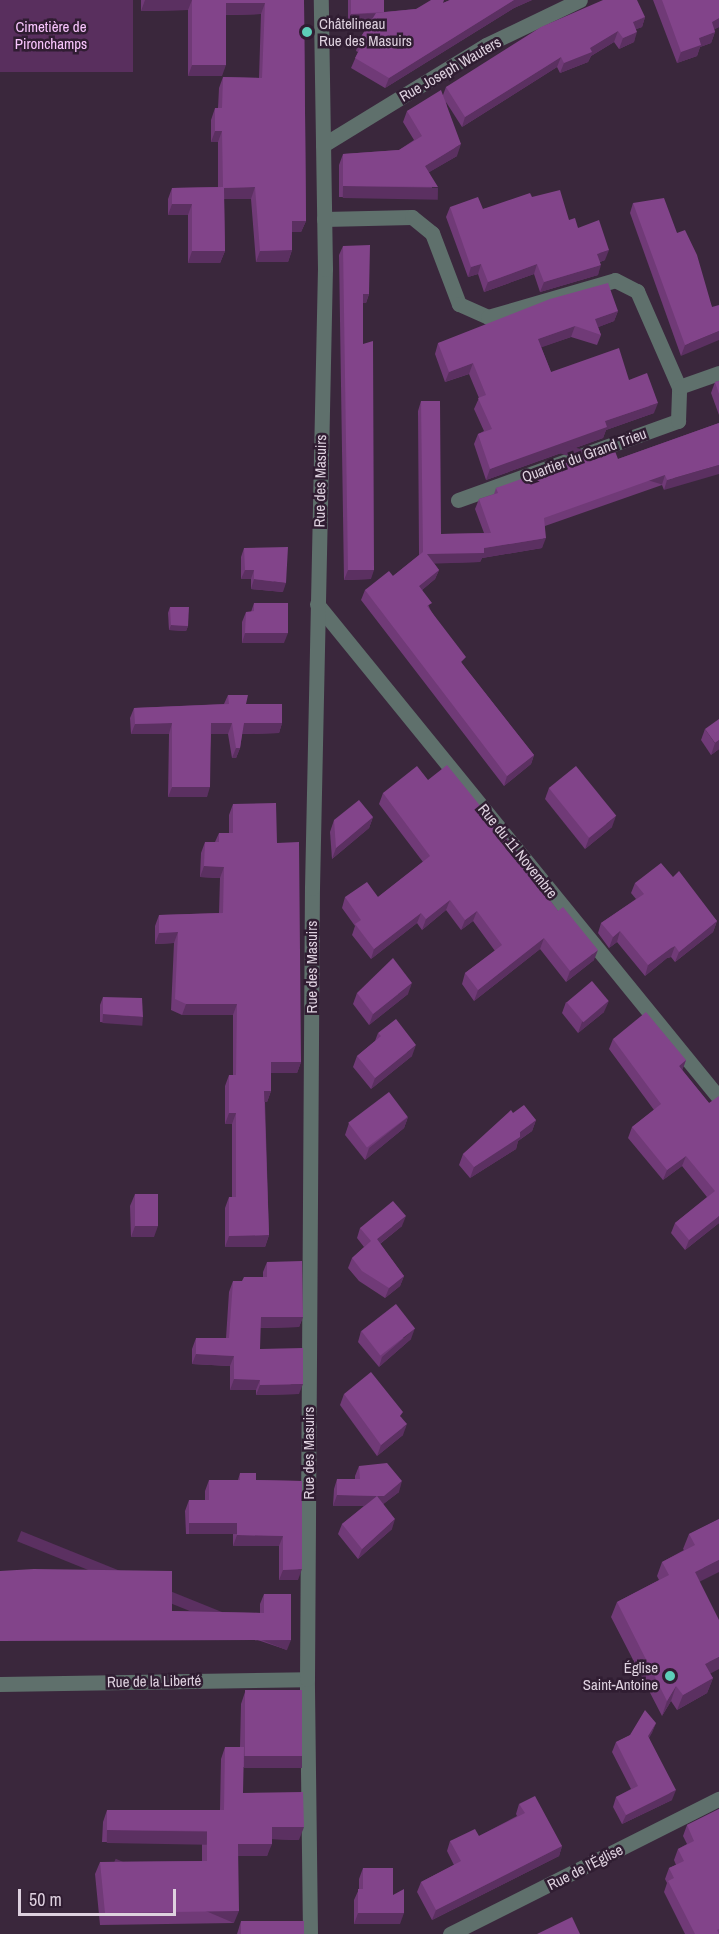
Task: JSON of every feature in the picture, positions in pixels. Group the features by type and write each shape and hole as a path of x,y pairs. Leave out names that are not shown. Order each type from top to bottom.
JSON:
{"street":[{"name":"Rue des Masuirs","path":"310,1934 307,1679 316,604 324,219 321,0"},
{"name":"Rue Joseph Wauters","path":"323,145 486,45 580,0"},
{"name":"Quartier du Grand Trieu","path":"324,219 412,217 432,233 459,304 488,317 615,279 637,291 679,387 678,421 458,500"},
{"path":"679,387 719,373"},
{"name":"Rue du 11 Novembre","path":"316,604 719,1098"},
{"name":"Rue de la Liberté","path":"0,1684 307,1679"},
{"name":"Rue de l'Église","path":"450,1934 719,1799"}],"green space":[{"name":"Cimetière de Pironchamps","path":"0,0 133,0 133,72 0,72"}],"building":[{"path":"192,0 304,0 306,221 292,221 292,250 260,251 255,187 224,188 225,251 192,251 192,204 172,204 172,188 223,187 222,131 215,131 215,108 222,108 223,77 262,78 265,3 226,3 226,65 192,65"},
{"path":"351,0 384,0 384,12 351,14"},
{"path":"431,0 444,0 443,3 450,0 514,0 389,78 355,58 363,43 359,40 376,13 416,9"},
{"path":"603,0 637,0 645,17 633,22 637,32 623,38 618,31 590,48 592,52 564,63 561,57 465,117 446,87 541,27"},
{"path":"662,0 719,0 719,18 712,22 715,32 699,38 701,45 681,52"},
{"path":"441,90 461,144 425,166 438,187 343,186 343,154 399,150 422,136 407,111"},
{"path":"560,190 569,220 575,218 578,228 599,220 609,250 597,254 601,265 544,282 537,264 488,282 481,264 471,267 450,207 478,197 483,209 530,193 532,197"},
{"path":"664,198 677,233 685,230 697,255 712,307 719,305 719,331 685,345 633,203"},
{"path":"370,245 369,294 363,294 363,344 373,341 374,570 348,570 343,246"},
{"path":"608,283 618,311 595,319 601,335 575,326 538,339 551,372 619,348 629,380 647,373 658,403 605,421 607,427 490,469 478,434 492,429 478,398 486,395 473,363 449,372 438,343 550,299"},
{"path":"719,381 719,394 715,382"},
{"path":"421,401 440,401 441,534 491,533 479,499 498,493 496,488 613,446 618,459 719,423 719,465 667,480 665,475 544,518 546,538 484,548 484,553 427,554 439,570 419,586 432,603 427,606 466,657 461,662 534,755 507,776 365,590 389,571 393,576 423,552"},
{"path":"288,547 286,583 254,579 254,570 245,570 244,548"},
{"path":"254,603 288,603 288,633 245,633 246,612 254,611"},
{"path":"170,607 189,607 188,626 171,625"},
{"path":"228,695 248,695 246,704 282,704 282,723 244,723 240,748 236,748 232,723 211,723 210,787 172,787 172,723 135,724 134,708 229,704"},
{"path":"719,719 719,740 715,743 705,729"},
{"path":"447,765 543,883 539,886 558,911 563,907 598,950 570,971 544,938 478,990 465,973 502,945 477,911 465,920 450,900 426,919 421,913 374,949 355,924 361,920 345,897 367,882 378,897 430,856 383,793 417,766 428,780"},
{"path":"576,766 616,816 589,838 549,788"},
{"path":"359,800 373,817 336,848 334,820"},
{"path":"276,803 277,843 299,842 301,1062 271,1062 271,1091 264,1091 269,1235 229,1236 229,1197 236,1197 236,1113 229,1113 229,1075 236,1075 237,1004 186,1004 175,999 178,932 159,933 159,915 223,913 224,867 204,866 205,842 219,842 219,833 233,833 233,804"},
{"path":"661,863 673,877 679,871 717,921 679,952 675,946 648,965 620,931 613,937 601,923 644,894 635,883"},
{"path":"393,958 412,983 373,1014 357,993"},
{"path":"592,981 609,1001 583,1022 567,1002"},
{"path":"103,997 142,998 143,1017 103,1014"},
{"path":"646,1012 686,1060 679,1066 709,1103 719,1096 719,1216 689,1240 675,1223 715,1191 686,1156 667,1170 632,1127 661,1104 613,1039"},
{"path":"396,1019 416,1045 375,1078 357,1056 381,1036 378,1033"},
{"path":"389,1092 408,1117 367,1147 348,1123"},
{"path":"524,1105 536,1120 520,1132 520,1137 474,1167 463,1154 511,1110 513,1113"},
{"path":"135,1194 158,1194 158,1226 135,1226"},
{"path":"393,1201 406,1216 377,1239 404,1276 389,1288 362,1271 352,1258 371,1241 360,1228"},
{"path":"302,1261 303,1317 261,1317 260,1349 303,1348 303,1384 260,1385 260,1380 234,1379 234,1356 196,1354 196,1338 229,1338 233,1281 242,1281 244,1277 267,1277 267,1262"},
{"path":"396,1304 415,1328 380,1356 361,1331"},
{"path":"371,1372 403,1412 400,1416 407,1424 381,1445 344,1394"},
{"path":"387,1463 402,1481 384,1496 337,1495 337,1479 360,1479 359,1466"},
{"path":"240,1473 256,1473 256,1480 302,1481 302,1569 283,1570 283,1536 237,1535 237,1523 189,1523 189,1500 209,1500 209,1480 240,1480"},
{"path":"377,1496 395,1519 362,1549 342,1524"},
{"path":"719,1519 719,1560 695,1572 719,1620 719,1657 705,1664 713,1678 683,1695 676,1686 667,1701 617,1602 669,1575 662,1562 695,1545 689,1534"},
{"path":"34,1569 172,1571 172,1611 264,1613 264,1594 291,1594 291,1640 0,1641 0,1571"},
{"path":"245,1690 302,1690 302,1756 245,1756"},
{"path":"645,1710 656,1723 648,1736 676,1790 626,1815 616,1797 638,1786 616,1742 630,1735"},
{"path":"225,1747 244,1747 243,1793 303,1792 304,1827 272,1827 272,1844 238,1844 239,1911 105,1913 100,1862 207,1861 207,1831 107,1830 107,1810 224,1810"},
{"path":"535,1796 562,1846 436,1910 421,1882 461,1861 450,1841 475,1829 479,1836 525,1813 519,1804"},
{"path":"719,1809 719,1929 717,1930 719,1934 695,1934 668,1881 674,1878 669,1868 684,1861 678,1849 694,1841 687,1825"},
{"path":"363,1868 393,1868 393,1895 404,1889 404,1913 358,1913 358,1889 363,1889"},
{"path":"572,1917 580,1934 537,1934"},
{"path":"241,1921 304,1921 304,1934 241,1934"}],"place":[{"name":"Châtelineau Rue des Masuirs","path":"307,32"},
{"name":"Église Saint-Antoine","path":"670,1676"}]}
